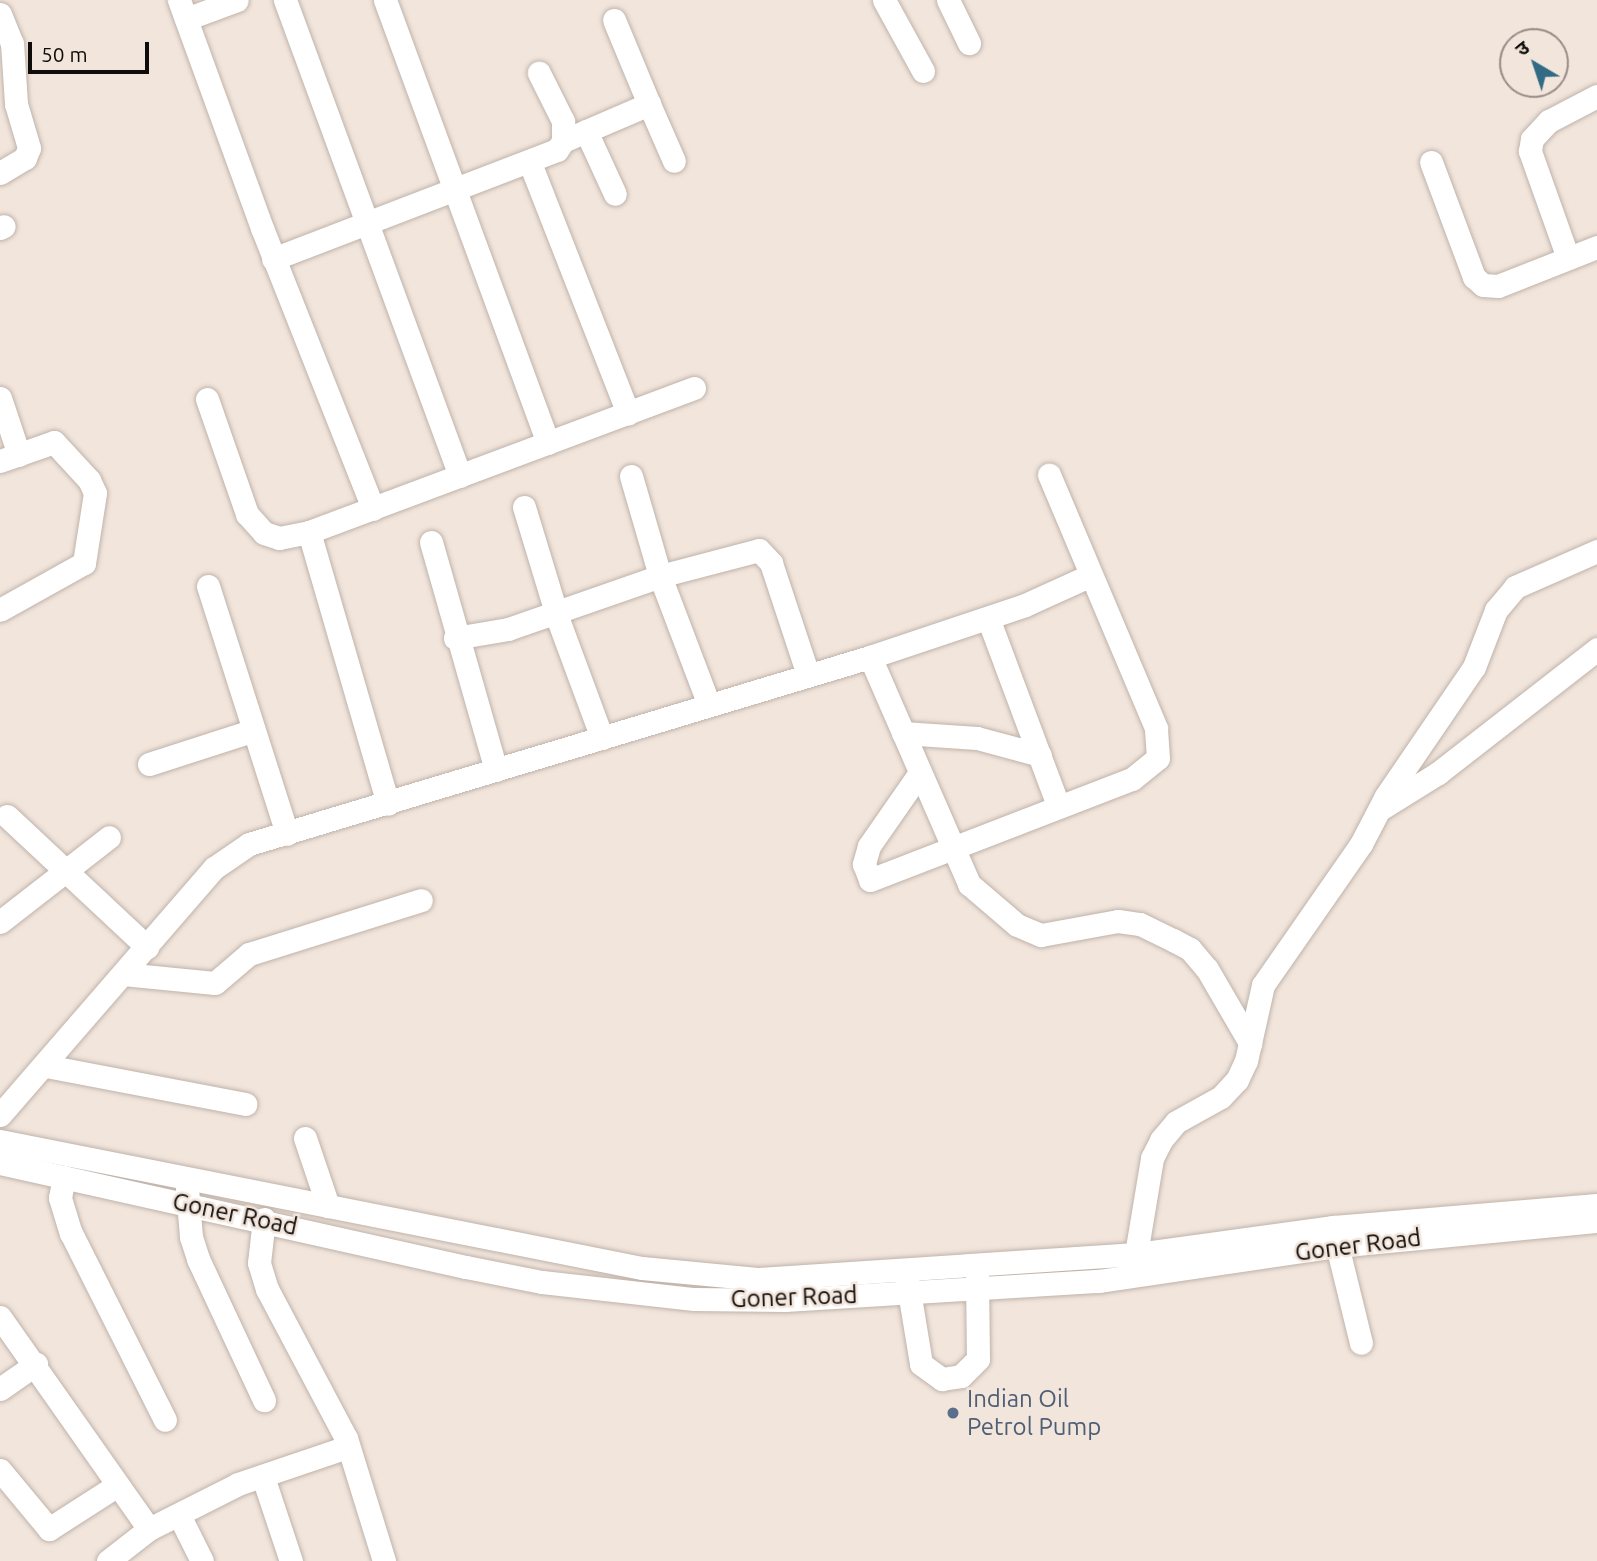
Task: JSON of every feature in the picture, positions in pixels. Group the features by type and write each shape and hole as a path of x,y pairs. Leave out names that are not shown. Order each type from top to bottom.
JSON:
{"street":[{"path":"237,0 182,10 273,259 373,509"},
{"path":"285,0 365,224 460,476"},
{"path":"385,0 548,443"},
{"path":"884,0 923,71"},
{"path":"948,0 969,43"},
{"path":"0,14 12,43 16,104 29,148 25,158 0,173"},
{"path":"614,20 674,161"},
{"path":"540,73 563,121 563,141"},
{"path":"1568,258 1530,152 1532,139 1549,121 1597,96"},
{"path":"273,259 530,163 557,150 563,141 649,104"},
{"path":"586,131 615,194"},
{"path":"1431,162 1475,277 1483,285 1497,286 1597,247"},
{"path":"530,163 628,413"},
{"path":"207,399 247,514 264,533 279,538 309,532 373,509 694,388"},
{"path":"0,398 10,458 61,439 95,493 87,523 88,558 74,572 0,610"},
{"path":"919,774 869,846 865,874 870,880 882,878 1058,805 1132,779 1158,758 1160,746 1049,475"},
{"path":"631,476 660,576 709,705"},
{"path":"524,507 557,613 601,738"},
{"path":"309,532 388,804"},
{"path":"431,542 455,638 496,770"},
{"path":"455,638 557,613 660,576 759,550 771,563 807,672"},
{"path":"1136,1254 1152,1158 1161,1140 1176,1122 1221,1097 1237,1080 1250,1043 1263,985 1361,844 1379,810 1474,667 1505,596 1533,578 1597,551"},
{"path":"0,1115 46,1066 228,855 287,834 709,705 807,672 870,657 988,618 1091,575"},
{"path":"208,586 287,834"},
{"path":"988,618 1058,805"},
{"path":"1379,810 1438,773 1597,649"},
{"path":"870,657 951,849 969,884 1017,925 1041,934 1060,934 1118,921 1140,925 1190,949 1207,969 1250,1043"},
{"path":"149,764 254,730"},
{"path":"903,733 976,738 1040,755"},
{"path":"7,816 147,947"},
{"path":"0,922 109,837"},
{"path":"123,974 203,985 215,983 249,954 421,900"},
{"path":"46,1066 245,1104"},
{"path":"305,1138 328,1206"},
{"name":"Goner Road","path":"0,1141 642,1268 759,1279 907,1281 978,1291 1186,1271 1335,1236 1597,1221"},
{"name":"Goner Road","path":"0,1164 264,1219 542,1282 694,1299 785,1300 907,1281 976,1266 1335,1236 1597,1205"},
{"path":"64,1177 60,1198 71,1233 165,1420"},
{"path":"187,1178 187,1203 198,1259 264,1400"},
{"path":"264,1219 259,1263 267,1289 347,1447 384,1561"},
{"path":"1335,1236 1361,1343"},
{"path":"542,1282 549,1250"},
{"path":"907,1281 921,1364 942,1378 961,1376 978,1359 976,1266"},
{"path":"0,1317 36,1364 116,1486 149,1530"},
{"path":"0,1389 36,1364"},
{"path":"108,1561 149,1530 238,1484 347,1447"},
{"path":"0,1470 50,1529 116,1486"},
{"path":"263,1477 291,1561"},
{"path":"178,1515 202,1561"}],"place":[{"name":"Indian Oil Petrol Pump","path":"953,1413"}]}
